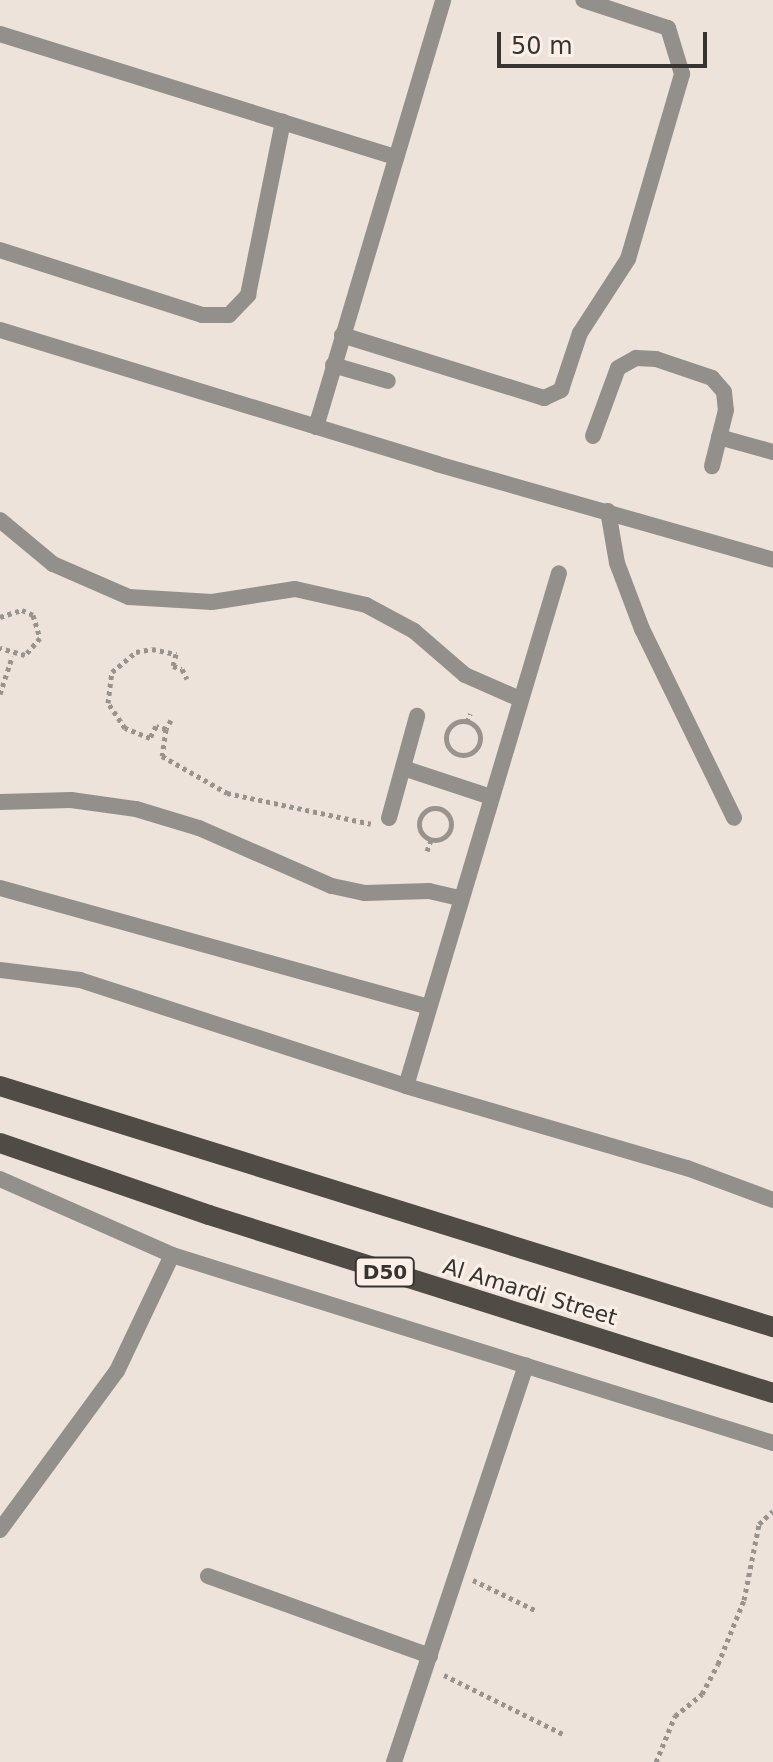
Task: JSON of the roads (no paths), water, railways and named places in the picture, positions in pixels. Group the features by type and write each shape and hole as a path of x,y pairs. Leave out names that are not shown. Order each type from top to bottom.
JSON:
{"main road":[{"name":"Al Amardi Street","path":"0,1086 773,1327"},
{"name":"Al Amardi Street","path":"0,1143 209,1215 773,1393"}],"street":[{"path":"316,427 443,0"},
{"path":"342,335 544,398 561,390 580,333 628,259 682,74 668,28 583,0"},
{"path":"0,34 396,157"},
{"path":"0,250 202,315 229,315 248,295 283,121"},
{"path":"0,330 316,427 773,560"},
{"path":"593,436 612,377 626,362 646,357 719,383 727,401 712,466"},
{"path":"333,365 388,381"},
{"path":"719,437 773,452"},
{"path":"608,511 617,563 642,629 734,818"},
{"path":"0,520 53,564 129,597 212,602 295,589 366,605 414,631 465,675 520,699"},
{"path":"406,1086 488,796 559,573"},
{"path":"389,818 417,716"},
{"path":"403,768 488,796"},
{"path":"0,802 71,800 136,809 199,828 332,886 365,893 429,891 459,898"},
{"path":"0,888 428,1007"},
{"path":"0,970 80,980 406,1086 687,1168 773,1200"},
{"path":"0,1179 172,1255 773,1443"},
{"path":"0,1530 117,1371 172,1255"},
{"path":"394,1762 526,1365"},
{"path":"208,1576 428,1661"}]}
